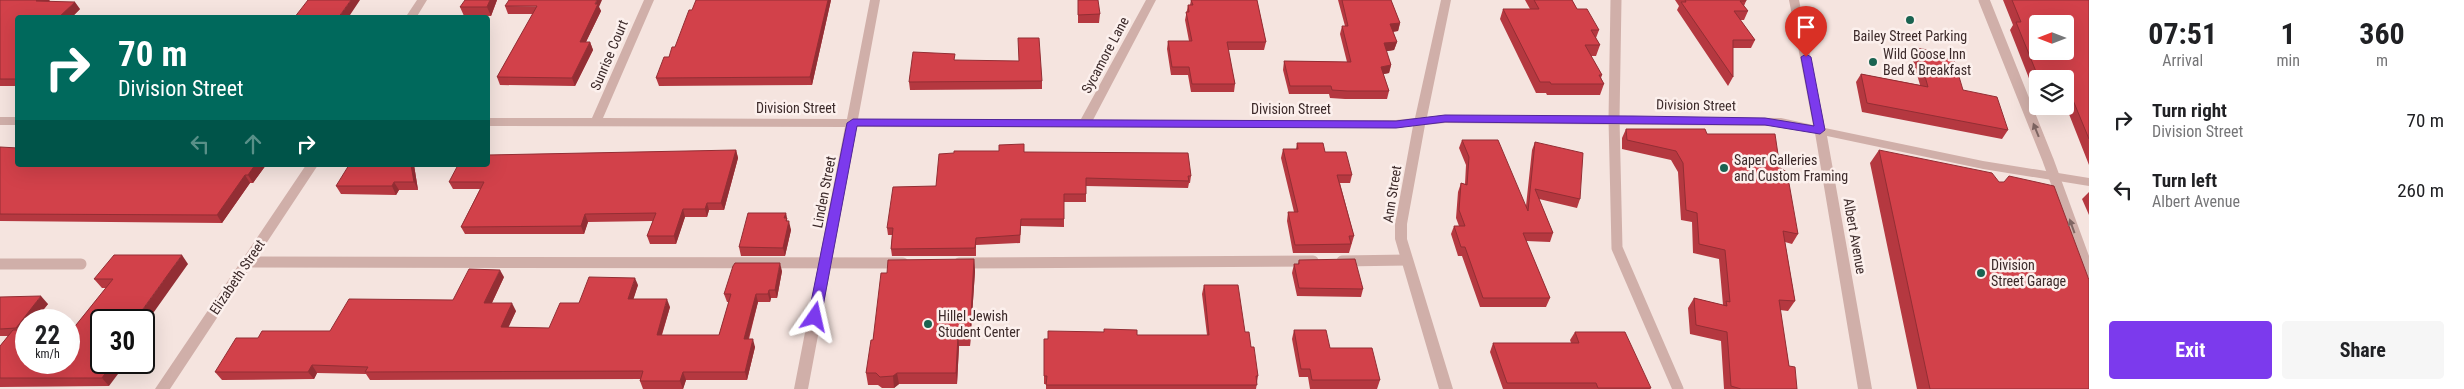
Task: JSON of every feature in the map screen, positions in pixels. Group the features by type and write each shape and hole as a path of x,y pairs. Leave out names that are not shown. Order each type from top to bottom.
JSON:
{"street":[{"path":"412,15 422,0"},
{"name":"Sunrise Court","path":"596,122 649,0"},
{"name":"Linden Street","path":"801,389 875,0"},
{"name":"Sycamore Lane","path":"1085,123 1151,0"},
{"name":"Ann Street","path":"1446,0 1420,122 1401,224 1400,239 1446,389"},
{"name":"Albert Avenue","path":"1794,0 1820,130 1865,389"},
{"name":"Division Street","path":"490,122 1396,124 1445,119 1765,121 1820,130 1983,164 2089,182"},
{"path":"0,121 15,121"},
{"name":"Elizabeth Street","path":"162,389 311,167"}],"lane":[{"path":"1616,0 1614,120 1617,248 1678,389"},
{"path":"1984,0 2054,175 2089,272"},
{"path":"1983,164 1987,178"},
{"path":"948,263 1407,260"},
{"path":"247,262 919,263"},
{"path":"0,264 81,264"}],"building":[{"path":"0,0 75,2 61,15 15,15 15,79 0,79"},
{"path":"308,0 351,0 340,15 296,15"},
{"path":"465,0 490,0 487,7 460,7"},
{"path":"509,0 597,0 595,4 598,4 580,42 590,42 572,78 497,77 537,6 505,6"},
{"path":"696,0 828,0 810,77 656,78 664,57 669,57 672,47 675,47 689,10 692,10"},
{"path":"1078,0 1098,0 1100,14 1078,15"},
{"path":"1191,0 1257,0 1266,42 1227,42 1235,84 1192,84 1189,67 1172,67 1168,41 1192,41 1186,12 1189,12 1188,5 1193,5"},
{"path":"1342,0 1391,0 1400,23 1390,24 1397,42 1384,43 1391,65 1381,67 1389,91 1347,91 1332,90 1331,86 1290,86 1284,61 1351,62 1342,26 1348,26"},
{"path":"1534,0 1572,0 1577,9 1587,9 1599,30 1591,30 1600,45 1585,45 1602,75 1599,75 1604,84 1551,84 1550,82 1540,82 1503,9 1539,9"},
{"path":"1685,0 1746,0 1740,1 1748,11 1734,11 1755,40 1733,40 1733,77 1681,2 1686,2"},
{"path":"2012,0 2089,0 2089,139 2074,103 2074,70 2035,70 2031,60 2074,60 2074,15 2029,15 2029,54 2016,22 2021,22"},
{"path":"1018,38 1039,38 1042,81 909,82 913,52 955,54 954,60 1019,61"},
{"path":"1917,48 1943,53 1945,58 1954,60 1963,90 1997,97 2008,130 1867,103 1861,74 1928,87"},
{"path":"1626,129 1705,129 1707,134 1775,134 1780,168 1787,172 1798,234 1783,231 1795,301 1779,300 1789,366 1795,367 1797,389 1741,389 1731,386 1727,332 1696,325 1694,298 1727,306 1726,301 1730,302 1725,250 1699,244 1697,213 1686,210 1683,163 1676,151 1627,140"},
{"path":"1462,140 1498,140 1528,211 1535,142 1583,153 1580,199 1535,189 1553,233 1523,233 1550,298 1483,298 1465,247 1461,247 1454,226 1465,226 1459,210 1461,183 1467,185 1469,157"},
{"path":"1297,143 1323,143 1325,152 1346,152 1352,175 1337,175 1354,236 1349,236 1351,244 1295,245 1288,212 1298,212 1283,149 1298,149"},
{"path":"1024,144 1024,152 1188,153 1191,176 1188,176 1189,181 1086,178 1086,194 1064,194 1064,219 1021,219 1020,235 976,238 975,248 891,249 893,228 887,228 893,187 936,186 939,154 954,153 954,151 999,151 999,145"},
{"path":"0,147 15,148 15,167 254,167 248,175 245,175 217,215 0,214"},
{"path":"736,150 721,203 707,203 705,209 683,209 674,236 647,236 656,213 585,214 581,226 461,227 484,182 449,182 457,167 490,167 490,155"},
{"name":"Division Street Garage","path":"1879,150 1992,173 1999,182 2004,182 2009,176 2054,186 2089,280 2089,389 1930,389"},
{"path":"348,167 411,167 414,182 394,182 392,186 336,186"},
{"path":"748,213 786,213 784,218 787,218 786,221 789,221 783,248 739,247"},
{"path":"114,255 182,255 143,309 90,309 90,374 105,374 102,378 0,378 0,346 13,330 15,330 15,374 80,374 80,320 113,279 94,279"},
{"name":"Hillel Jewish Student Center","path":"974,259 970,335 958,335 956,373 897,373 893,376 880,377 876,373 866,373 871,340 873,340 881,273 887,273 888,260"},
{"path":"1355,259 1363,289 1299,288 1294,264 1299,264 1299,260"},
{"path":"735,263 780,263 775,290 769,290 768,294 756,294 744,339 753,339 745,372 683,372 680,381 640,381 643,371 365,372 368,367 312,365 308,372 215,372 236,338 258,338 262,331 330,331 349,299 453,300 469,269 500,270 484,303 512,303 501,327 549,328 560,303 579,303 589,277 635,278 628,299 667,299 657,335 719,335 731,294 724,294"},
{"path":"1204,285 1238,285 1245,332 1249,332 1251,347 1254,347 1258,376 1256,376 1257,385 1046,385 1047,376 1044,376 1044,339 1048,339 1048,331 1104,332 1104,329 1137,330 1137,335 1209,335"},
{"path":"41,296 31,309 15,309 15,328 0,329 0,297"},
{"path":"1294,330 1326,330 1330,348 1372,348 1380,380 1312,380 1310,369 1301,369"},
{"path":"1575,332 1625,332 1651,388 1598,388 1596,383 1507,383 1493,343 1579,343"}],"place":[{"name":"Bailey Street Parking","path":"1910,20"},
{"name":"Wild Goose Inn Bed & Breakfast","path":"1873,62"},
{"name":"Saper Galleries and Custom Framing","path":"1724,168"},
{"name":"Division Street Garage","path":"1981,273"},
{"name":"Hillel Jewish Student Center","path":"928,324"}],"route":[{"path":"815,317 853,123 1396,124 1445,119 1633,120 1765,121 1781,122 1820,130 1806,57"}]}
